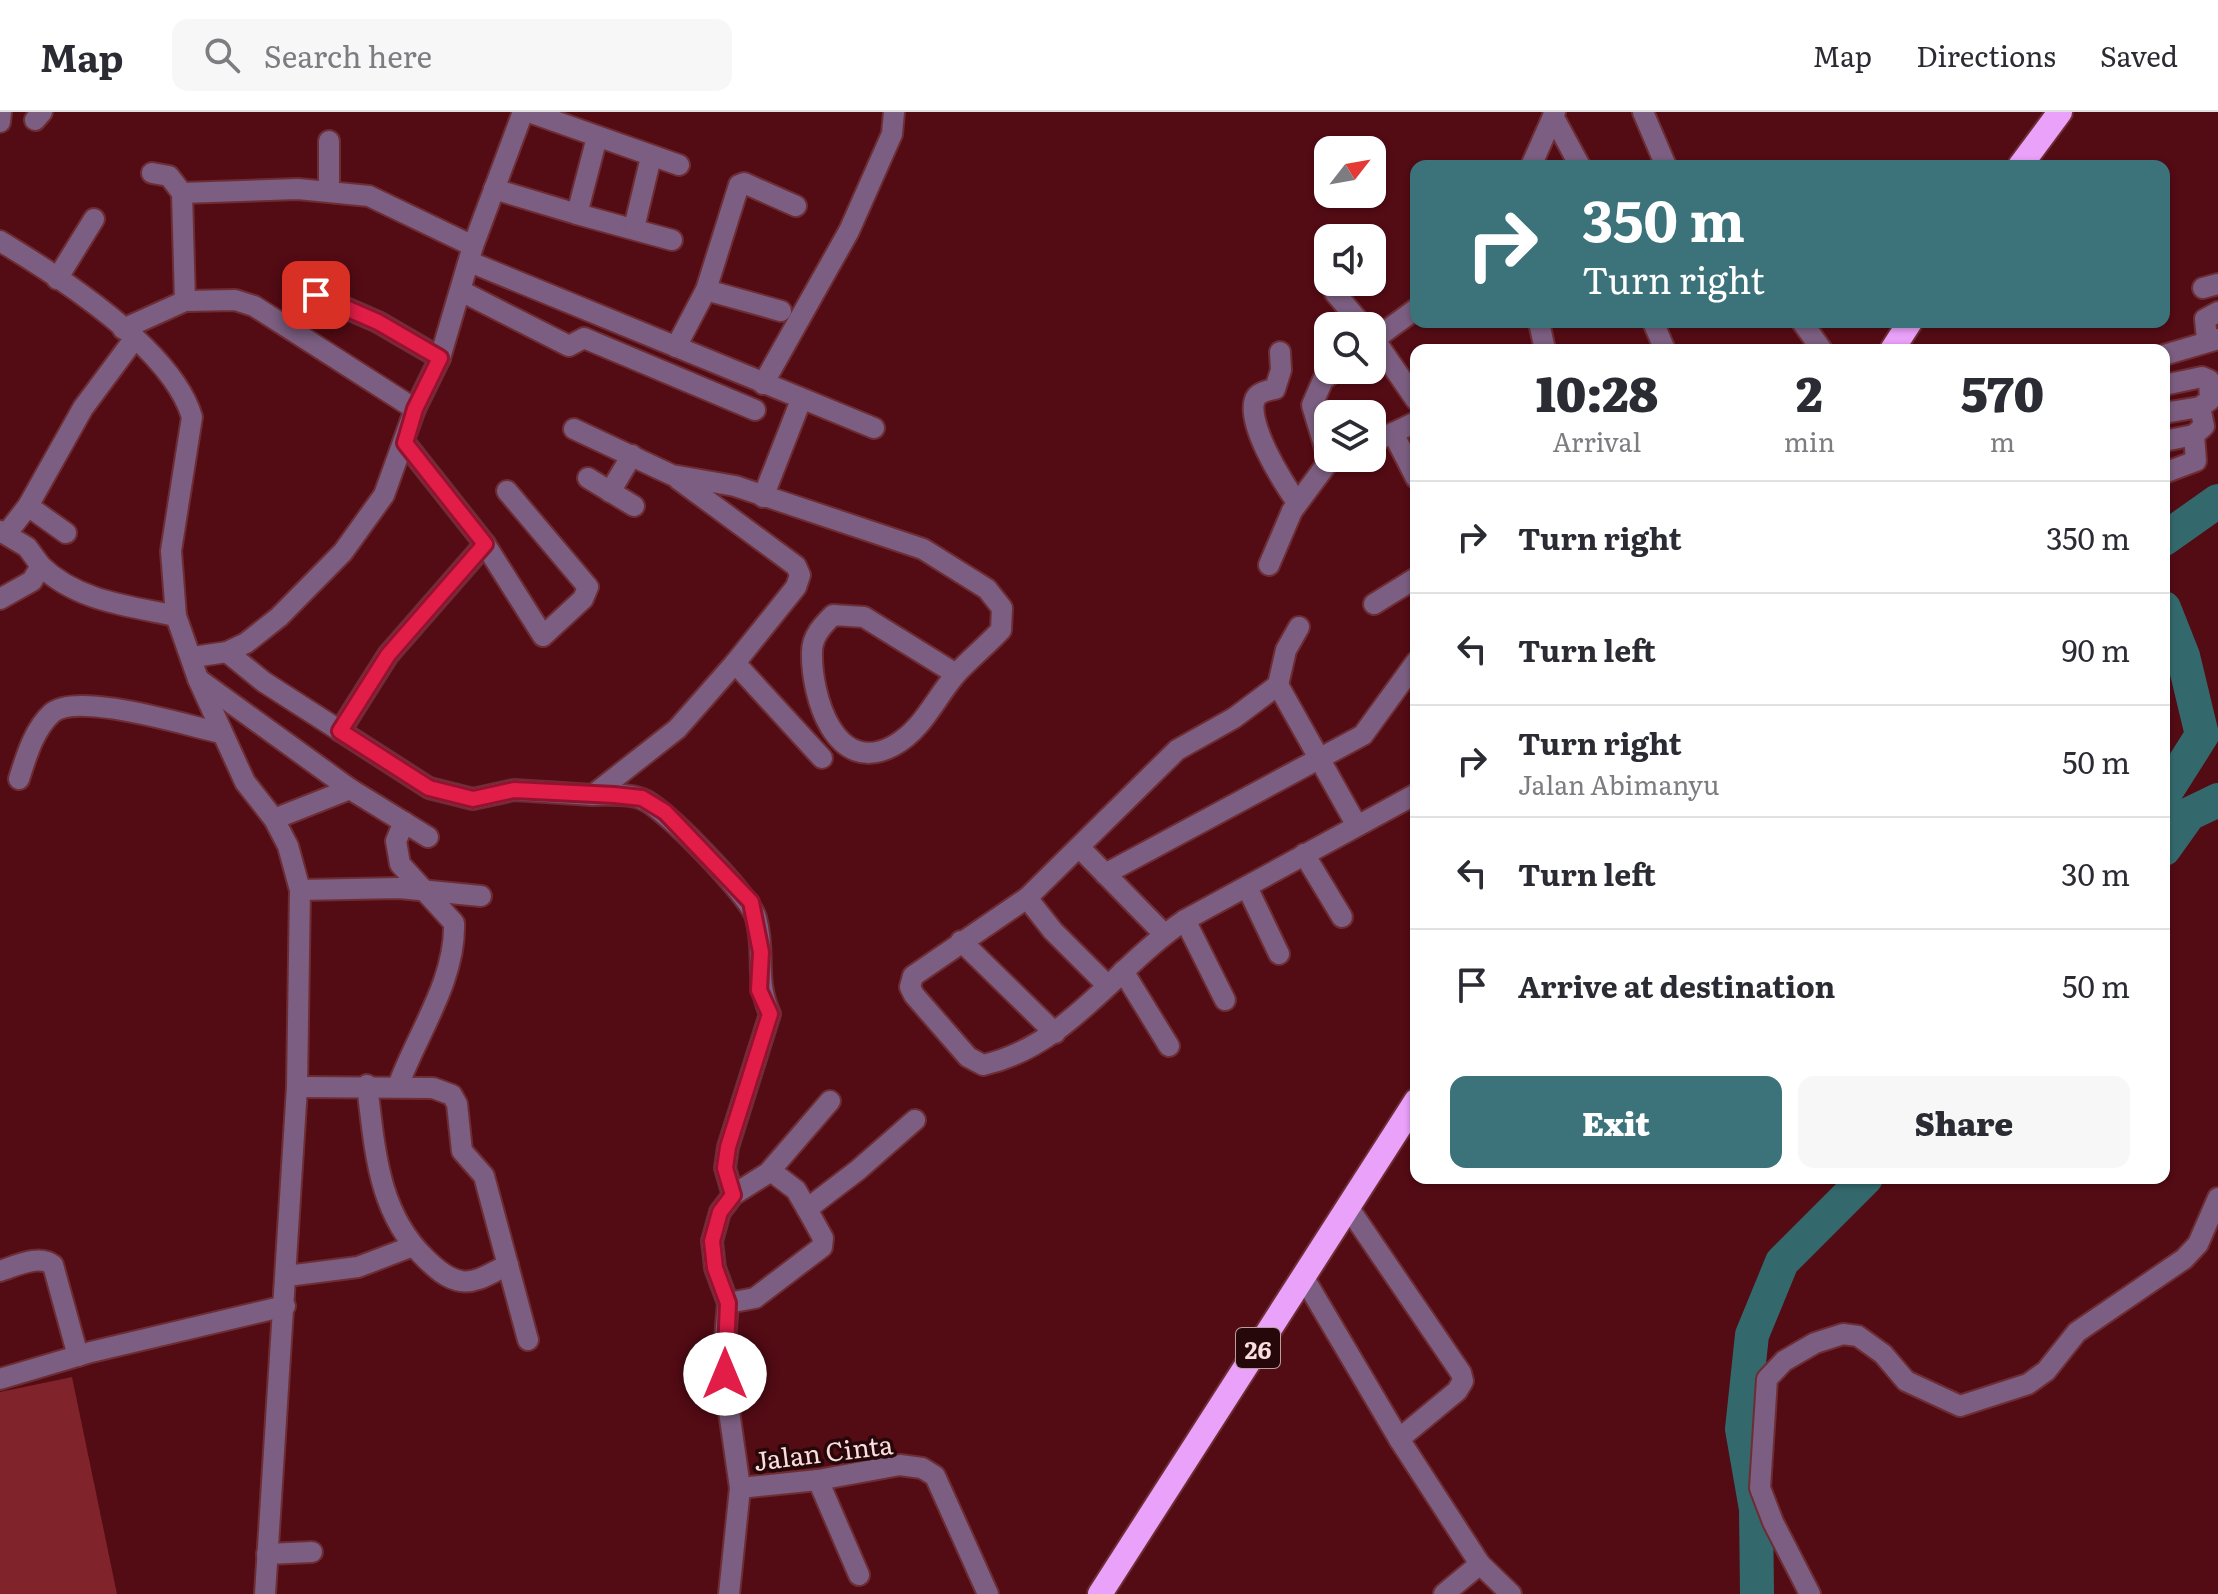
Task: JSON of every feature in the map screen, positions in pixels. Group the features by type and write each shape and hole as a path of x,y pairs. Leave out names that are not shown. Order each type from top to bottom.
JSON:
{"highway":[{"path":"2024,160 2060,112"},
{"name":"26","path":"1100,1594 1410,1110"}],"street":[{"path":"0,122 1,112"},
{"path":"193,657 227,652 246,643 279,617 343,552 384,495 415,409 440,358 471,254 523,112"},
{"path":"529,112 679,165"},
{"path":"763,384 849,231 892,134 894,112"},
{"path":"1643,112 1663,160"},
{"path":"1534,160 1554,114"},
{"path":"1554,114 1577,160"},
{"path":"577,214 597,137"},
{"path":"329,141 329,190"},
{"path":"634,228 651,157"},
{"path":"152,173 169,176 182,193 185,301"},
{"path":"676,347 706,290 739,185 744,183 796,206"},
{"path":"494,189 672,240"},
{"path":"182,193 329,190 369,196 471,254 676,347 874,428"},
{"path":"44,269 94,219"},
{"path":"0,241 44,269 129,333 169,371 186,397 192,417 172,535 171,575 176,616 221,733 245,782 274,819 294,864 300,890 297,1087 265,1594"},
{"path":"706,290 781,311"},
{"path":"461,291 569,346 584,338 755,410"},
{"path":"316,295 378,322 440,358"},
{"path":"1337,296 1350,312"},
{"path":"176,616 86,595 67,587 41,566 27,547 3,532 28,506 129,333 185,301 235,300 254,306 415,409"},
{"path":"2170,353 2212,339 2205,319 2218,312"},
{"path":"1386,327 1410,313"},
{"path":"2170,440 2194,435 2204,429 2181,410 2176,382 2185,348"},
{"path":"1280,352 1279,380 1275,389 1259,394 1255,400 1255,414 1267,454 1297,502"},
{"path":"1386,358 1410,392"},
{"path":"2176,382 2206,378 2212,389 2210,400 2181,410"},
{"path":"1314,410 1315,392 1323,384"},
{"path":"763,497 801,400"},
{"path":"1386,436 1410,425"},
{"path":"574,429 672,475 788,556 800,575 796,587 677,729 593,795"},
{"path":"1393,433 1410,466"},
{"path":"2170,471 2196,461 2194,435"},
{"path":"405,443 485,544 543,636 583,599 588,587 507,491"},
{"path":"610,492 632,455"},
{"path":"1269,565 1297,502 1322,472"},
{"path":"672,475 735,486 923,549 987,589 1002,608 1001,630 956,674 914,732 882,750 855,754 837,740 821,708 812,650 819,629 833,615 864,617 956,674"},
{"path":"588,478 634,506"},
{"path":"28,506 66,533"},
{"path":"340,731 388,655 485,544"},
{"path":"0,599 32,581 41,566"},
{"path":"1374,604 1410,582"},
{"path":"1299,627 1286,650 1278,685 1234,718 1177,750 1027,898 913,976 910,987 968,1057 983,1065 995,1062 1055,1033 1164,934 1185,920 1410,797"},
{"path":"227,652 340,731 429,788 473,799 514,790 642,798 665,812 751,902 761,952 759,990 770,1014 728,1147 725,1168 733,1195"},
{"path":"735,663 822,758"},
{"path":"1105,874 1318,756 1363,735 1410,670"},
{"path":"198,679 350,789 428,837"},
{"path":"1278,685 1356,824"},
{"path":"19,779 40,729 53,712 70,705 94,706 221,733"},
{"path":"274,819 350,789"},
{"path":"398,1086 415,1041 434,1005 455,945 454,923 400,864 395,853 404,822"},
{"path":"1080,848 1164,934"},
{"path":"1304,854 1342,917"},
{"path":"1247,887 1279,954"},
{"path":"300,890 399,888 429,894 481,896"},
{"path":"1027,898 1053,931 1107,985"},
{"path":"1185,920 1225,1000"},
{"path":"961,941 1055,1033"},
{"path":"1123,971 1169,1046"},
{"path":"367,1085 385,1198 413,1246 437,1270 462,1281 478,1279 508,1265"},
{"path":"297,1087 398,1086 433,1088 452,1095 457,1104 462,1151 484,1176 528,1340"},
{"path":"740,1488 724,1351 728,1303 715,1268 712,1241 720,1212 733,1195 771,1171 830,1101"},
{"path":"807,1209 915,1120"},
{"path":"728,1303 755,1298 822,1247 823,1238 796,1190 771,1171"},
{"path":"1810,1594 1773,1522 1760,1488 1767,1379 1784,1361 1815,1343 1843,1334 1858,1336 1883,1354 1906,1381 1960,1406 2028,1384 2046,1371 2077,1332 2184,1259 2198,1244 2218,1198"},
{"path":"1348,1207 1461,1373 1463,1381 1457,1391 1399,1439"},
{"path":"287,1276 358,1267 413,1246"},
{"path":"0,1271 30,1262 52,1264 78,1356"},
{"path":"1304,1278 1399,1439 1480,1564 1511,1594"},
{"path":"0,1379 78,1356 285,1306"},
{"name":"Jalan Cinta","path":"729,1594 740,1488 818,1480 900,1465 922,1468 935,1476 950,1503 988,1594"},
{"path":"818,1480 859,1575"},
{"path":"267,1554 312,1552"},
{"path":"1444,1594 1480,1564"}],"shaded area":[{"path":"72,1377 117,1594 0,1594 0,1392"}],"waterway":[{"path":"2170,535 2218,501"},
{"path":"2170,623 2183,656 2202,735 2170,786"},
{"path":"2170,841 2189,814 2218,800"},
{"path":"1757,1594 1756,1509 1742,1429 1752,1335 1782,1262 1860,1184"}],"route":[{"path":"316,295 378,322 440,358 415,409 405,443 485,544 388,655 340,731 429,788 473,799 514,790 642,798 665,812 751,902 761,952 759,990 770,1014 752,1079 728,1147 725,1168 733,1195 720,1212 712,1241 715,1268 728,1303 725,1374"}]}
